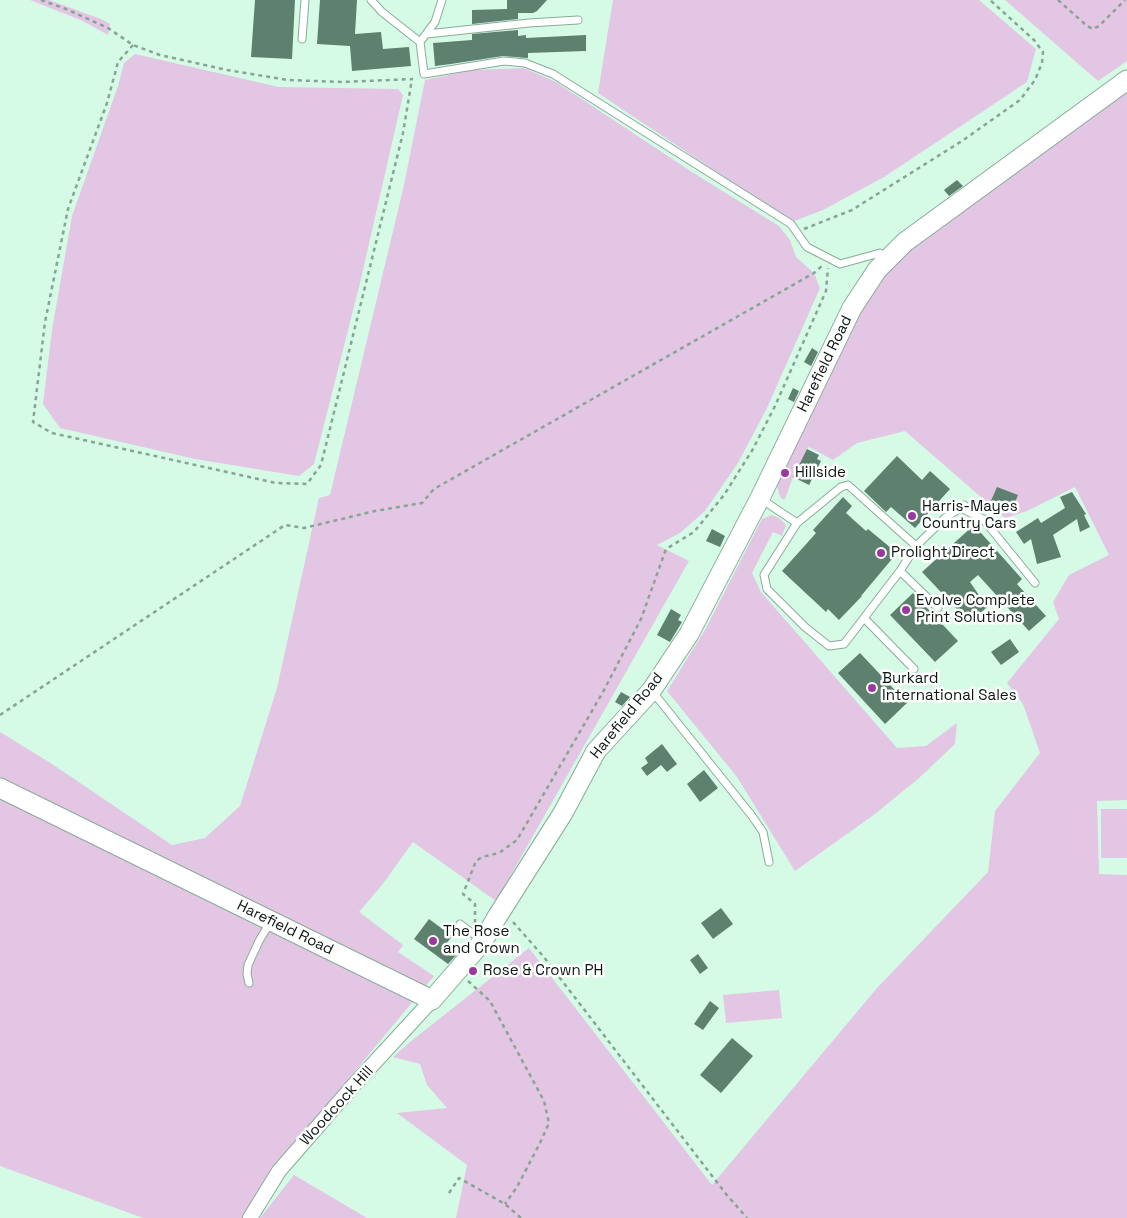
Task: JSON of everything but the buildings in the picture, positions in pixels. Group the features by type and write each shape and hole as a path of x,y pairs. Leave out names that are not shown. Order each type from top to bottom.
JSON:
{"street":[{"name":"Harefield Road","path":"0,788 432,1000 457,972 479,934 497,917 563,813 596,751 651,690 689,634 760,498 852,308 877,270 905,242 1127,80"},
{"name":"Woodcock Hill","path":"250,1218 279,1171 352,1087 432,1000"}],"lane":[{"path":"302,39 305,0"},
{"path":"372,0 382,12 420,42"},
{"path":"442,0 435,22 420,42 424,74 504,61 525,63 553,74 791,224 807,248 840,264 880,253 887,261"},
{"path":"426,34 578,20"},
{"path":"916,546 848,485 841,487 797,523 764,575 767,589 805,628 828,646 844,644 900,571 916,546 946,517 963,506 982,519 1035,583"},
{"path":"760,498 797,523"},
{"path":"900,571 938,608"},
{"path":"864,618 914,669"},
{"path":"651,690 763,832 769,862"},
{"path":"249,983 248,965 271,921"},
{"path":"460,924 479,934"}],"path":[{"path":"41,0 108,28 133,45 160,55 226,70 288,80 342,82 412,79 424,74"},
{"path":"796,232 852,210 962,142 1020,100 1035,80 1042,63 1042,52 1034,40 990,0"},
{"path":"1058,0 1087,26 1093,29 1099,26 1125,0"},
{"path":"133,45 118,62 107,103 68,209 45,322 33,422 52,433 276,483 307,484 321,465 403,133 412,79"},
{"path":"0,715 285,526 304,528 375,511 422,503 434,489 814,273 829,260"},
{"path":"479,934 475,904 463,894 476,861 482,857 499,853 517,840 603,692 641,619 666,549 694,532 724,495 753,449 775,406 826,291 829,260"},
{"path":"497,917 508,916 543,956 746,1218"},
{"path":"457,972 490,1001 544,1101 549,1123 517,1188 505,1204"},
{"path":"449,1193 459,1178 505,1204 521,1218"}],"shaded area":[{"path":"30,0 49,0 101,19 110,24 108,35 83,21"},
{"path":"613,0 979,0 1036,49 1027,82 884,177 823,210 794,221 745,191 598,93"},
{"path":"1005,0 1127,0 1127,61 1098,81"},
{"path":"135,54 279,87 398,89 403,95 360,283 314,464 299,476 195,459 60,428 43,404 52,330 72,216 118,86 124,63"},
{"path":"524,68 556,82 692,172 779,226 790,240 796,257 814,273 820,288 767,408 738,463 705,511 680,533 657,545 689,561 496,901 413,842 382,885 359,912 403,945 398,952 434,976 278,1164 244,1218 143,1218 0,1166 0,732 52,764 172,845 205,838 240,806 277,688 319,498 330,495 404,185 425,80 473,70"},
{"path":"1127,91 1127,800 1097,801 1099,874 1127,875 1127,1218 456,1218 467,1165 397,1113 447,1108 427,1085 420,1064 393,1057 529,948 712,1185 877,988 988,872 995,811 1040,753 1023,704 1007,683 1059,619 1053,602 1069,575 1109,555 1075,487 1027,511 1005,518 905,431 857,443 833,460 809,447 793,477 785,499 782,499 779,494 776,481 864,302 903,252"},
{"path":"772,515 779,518 786,525 782,536 773,532 752,573 761,592 897,748 926,746 957,723 955,744 919,778 875,814 795,871 737,777 667,691 705,630 762,519"},
{"path":"1101,809 1127,809 1127,858 1101,858"},
{"path":"779,990 782,1018 726,1023 723,995"},
{"path":"294,1175 367,1218 260,1218"}],"place":[{"name":"Hillside","path":"785,473"},
{"name":"Harris-Mayes Country Cars","path":"912,516"},
{"name":"Prolight Direct","path":"881,553"},
{"name":"Evolve Complete Print Solutions","path":"906,610"},
{"name":"Burkard International Sales","path":"872,688"},
{"name":"The Rose and Crown","path":"433,941"},
{"name":"Rose & Crown PH","path":"473,971"}]}
